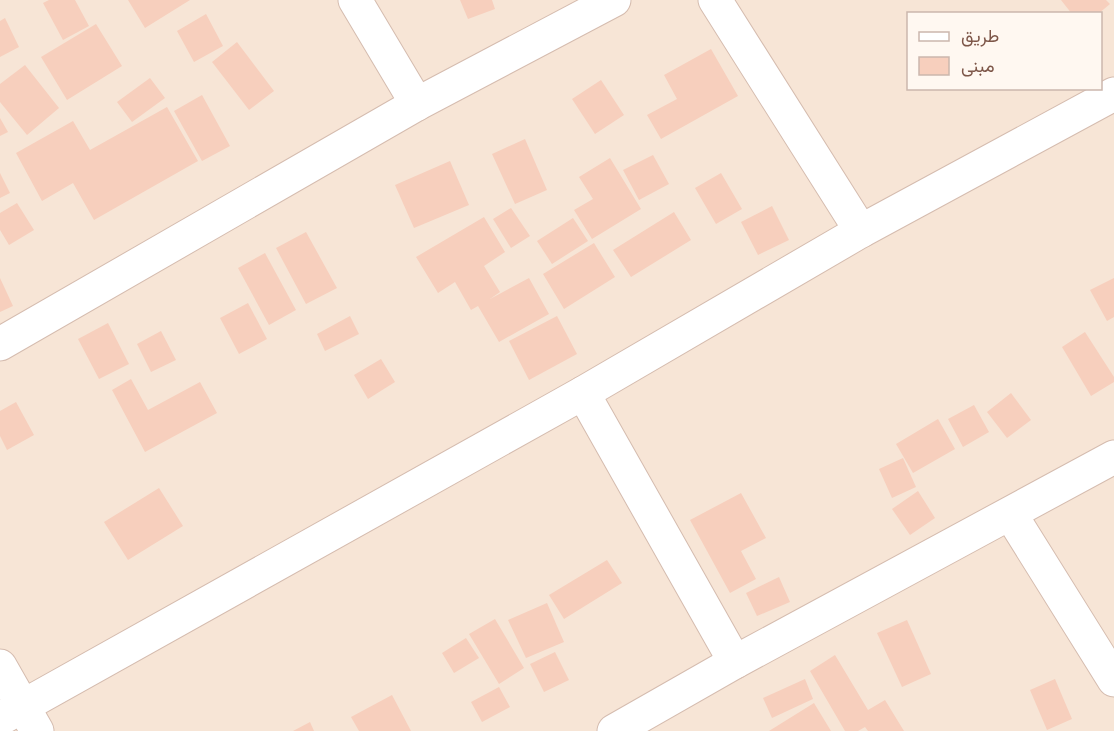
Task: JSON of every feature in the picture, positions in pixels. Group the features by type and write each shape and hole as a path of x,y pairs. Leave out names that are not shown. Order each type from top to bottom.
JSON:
{"street":[{"path":"355,0 417,104"},
{"path":"0,344 417,104 614,0"},
{"path":"714,0 861,231"},
{"path":"0,666 20,719 861,231 1114,94"},
{"path":"583,393 735,662"},
{"path":"614,731 735,662 1011,515 1114,457"},
{"path":"1011,515 1114,680"}],"shaded area":[{"path":"0,0 1114,0 1114,731 0,731"}],"building":[{"path":"49,0 75,0 89,26 63,40 43,3"},
{"path":"128,0 190,0 145,28"},
{"path":"460,0 492,0 495,9 468,19"},
{"path":"1061,0 1106,0 1110,4 1100,12 1070,12"},
{"path":"206,14 223,46 194,62 177,31"},
{"path":"5,18 19,47 0,57 0,21"},
{"path":"96,24 122,66 67,100 41,57"},
{"path":"237,42 274,91 249,110 212,62"},
{"path":"711,49 738,96 661,139 647,115 677,99 664,75"},
{"path":"25,65 59,108 27,135 0,102 0,84"},
{"path":"150,78 165,98 132,122 117,102"},
{"path":"601,80 624,115 595,134 572,99"},
{"path":"202,95 230,146 202,161 174,111"},
{"path":"167,107 198,161 94,220 73,183 42,201 16,153 73,121 90,150"},
{"path":"0,118 8,132 0,136"},
{"path":"525,139 547,190 515,204 492,154"},
{"path":"653,155 669,184 639,200 623,170"},
{"path":"610,158 641,209 592,239 574,210 593,199 579,177"},
{"path":"450,161 469,205 414,228 395,185"},
{"path":"0,173 10,193 0,198"},
{"path":"721,173 742,209 716,224 695,188"},
{"path":"17,203 34,230 9,245 0,230 0,213"},
{"path":"772,206 789,240 758,255 741,222"},
{"path":"511,208 530,236 511,248 493,219"},
{"path":"674,212 691,240 631,277 613,250"},
{"path":"484,217 505,252 484,266 500,292 490,299 529,278 549,314 499,342 478,306 471,310 455,282 438,293 416,257"},
{"path":"573,218 588,241 552,264 537,241"},
{"path":"306,232 337,288 306,304 276,248"},
{"path":"594,243 615,277 564,309 543,274"},
{"path":"265,253 296,310 269,325 238,268"},
{"path":"0,278 13,306 0,312"},
{"path":"1114,278 1114,317 1107,321 1090,290"},
{"path":"248,303 267,339 239,354 220,318"},
{"path":"350,316 359,334 325,351 317,334"},
{"path":"557,316 577,354 529,380 509,341"},
{"path":"108,323 129,364 99,379 78,339"},
{"path":"161,331 176,360 151,372 137,344"},
{"path":"1085,332 1114,377 1114,382 1091,396 1062,347"},
{"path":"381,359 395,382 368,399 354,375"},
{"path":"131,379 148,410 200,382 217,413 145,452 112,390"},
{"path":"1011,393 1031,420 1007,438 987,412"},
{"path":"16,402 34,435 7,450 0,436 0,411"},
{"path":"974,405 989,432 963,447 948,419"},
{"path":"938,419 955,449 913,473 896,444"},
{"path":"903,458 916,487 892,498 879,469"},
{"path":"159,488 183,526 128,560 104,522"},
{"path":"918,491 935,518 910,535 892,509"},
{"path":"741,493 766,538 741,551 756,579 730,593 690,520"},
{"path":"607,560 622,583 564,619 549,595"},
{"path":"779,577 790,602 757,616 746,593"},
{"path":"547,603 564,642 526,658 508,620"},
{"path":"495,619 524,668 499,684 469,634"},
{"path":"907,620 931,674 902,687 877,633"},
{"path":"466,638 479,658 454,673 442,653"},
{"path":"555,652 569,680 544,692 530,664"},
{"path":"835,655 868,710 885,700 904,731 868,731 865,727 858,731 845,731 810,671"},
{"path":"805,679 813,699 772,718 763,698"},
{"path":"1055,679 1072,719 1047,730 1030,690"},
{"path":"499,687 510,707 482,722 471,702"},
{"path":"392,695 411,731 359,731 351,717"},
{"path":"814,703 831,731 769,731"},
{"path":"310,722 314,731 293,731"}]}
